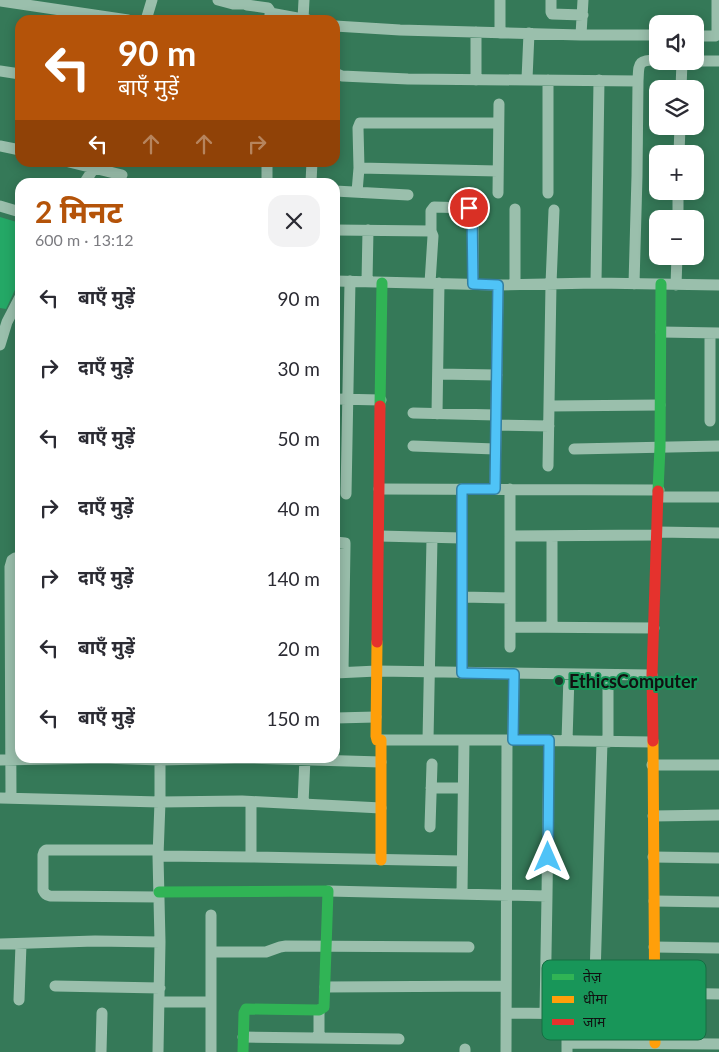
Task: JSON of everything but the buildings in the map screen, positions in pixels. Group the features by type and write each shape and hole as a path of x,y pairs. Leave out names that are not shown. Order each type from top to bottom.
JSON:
{"street":[{"path":"0,0 96,15"},
{"path":"148,15 152,0"},
{"path":"218,0 233,4 245,2 249,6 268,8 270,15"},
{"path":"304,0 306,15"},
{"path":"500,0 500,33"},
{"path":"551,0 552,14 582,15"},
{"path":"581,35 582,0"},
{"path":"704,36 718,36 717,0"},
{"path":"340,26 500,33 649,35"},
{"path":"476,32 476,80"},
{"path":"527,79 529,33"},
{"path":"634,284 639,66 641,62 649,61"},
{"path":"704,61 719,61"},
{"path":"0,70 15,73"},
{"path":"340,75 408,79 638,81"},
{"path":"548,80 548,193"},
{"path":"596,283 599,80"},
{"path":"498,193 499,104"},
{"path":"357,192 358,128 359,124 363,122 498,122"},
{"path":"0,146 15,149"},
{"path":"90,167 122,175"},
{"path":"88,178 94,168"},
{"path":"358,168 498,171"},
{"path":"340,191 408,195"},
{"path":"0,206 15,210"},
{"path":"437,414 438,374 433,236 431,231 432,208 469,208 472,210 473,284"},
{"path":"515,209 515,284"},
{"path":"548,466 554,210"},
{"path":"340,230 431,231"},
{"path":"367,282 368,230"},
{"path":"676,284 677,265"},
{"path":"340,281 498,285 596,283 719,285"},
{"path":"346,494 341,399 350,281"},
{"path":"382,282 377,740 652,742"},
{"path":"654,960 652,676 659,494 661,284"},
{"path":"495,489 498,285"},
{"path":"0,345 3,322 15,304"},
{"path":"661,332 715,333 710,421"},
{"path":"438,374 497,375"},
{"path":"341,399 380,400"},
{"path":"550,406 660,406"},
{"path":"413,413 549,426"},
{"path":"412,446 496,449"},
{"path":"574,449 719,446"},
{"path":"379,489 495,489 719,497"},
{"path":"462,489 462,673"},
{"path":"510,490 510,647"},
{"path":"510,536 719,533"},
{"path":"379,536 462,538"},
{"path":"552,536 552,627"},
{"path":"428,740 432,538"},
{"path":"340,542 344,543 345,546 340,652"},
{"path":"15,558 10,563 15,591 15,708 5,760 6,798 251,802 381,808"},
{"path":"462,597 510,598"},
{"path":"510,627 654,628"},
{"path":"340,673 377,671 652,676"},
{"path":"506,1052 506,896 510,740 514,674"},
{"path":"596,960 608,674"},
{"path":"567,741 569,675"},
{"path":"340,718 376,717"},
{"path":"381,860 382,740"},
{"path":"462,894 464,740"},
{"path":"546,960 549,740"},
{"path":"340,760 382,762"},
{"path":"158,1052 160,1002 158,853 160,763"},
{"path":"303,804 305,763"},
{"path":"430,827 432,764"},
{"path":"652,765 719,765"},
{"path":"431,788 463,788"},
{"path":"251,802 251,857"},
{"path":"653,816 719,816"},
{"path":"462,862 46,850 44,854 43,890 47,896 328,891 547,896"},
{"path":"653,856 719,858"},
{"path":"243,1052 244,1012 246,1009 319,1010 324,1007 328,891"},
{"path":"654,901 719,902"},
{"path":"211,915 211,1052"},
{"path":"0,944 95,941 160,942"},
{"path":"20,944 20,1000"},
{"path":"211,952 266,952 286,946 469,947"},
{"path":"654,947 719,948"},
{"path":"55,986 160,988"},
{"path":"325,987 506,986"},
{"path":"706,994 719,994"},
{"path":"160,1002 211,1002"},
{"path":"319,1010 319,1038"},
{"path":"101,1052 102,1013"},
{"path":"506,1013 542,1013"},
{"path":"243,1036 399,1039"},
{"path":"567,1047 593,1043 620,1047 655,1043 675,1048 719,1044"}],"green space":[{"path":"0,217 15,222 15,290 6,309 0,308"}],"traffic: fast":[{"path":"380,406 382,283"},
{"path":"658,491 661,284"},
{"path":"159,892 328,891 324,1007 319,1010 246,1009 244,1013 243,1052"}],"traffic: slow":[{"path":"377,642 376,736 377,740 381,740 381,860"},
{"path":"653,741 654,960"}],"traffic: jam":[{"path":"377,642 380,406"},
{"path":"653,741 652,675 658,491"}],"place":[{"name":"EthicsComputer","path":"559,681"}],"route":[{"path":"469,208 472,210 473,284 498,285 495,489 462,489 462,673 514,674 513,740 549,740 548,857"}]}
